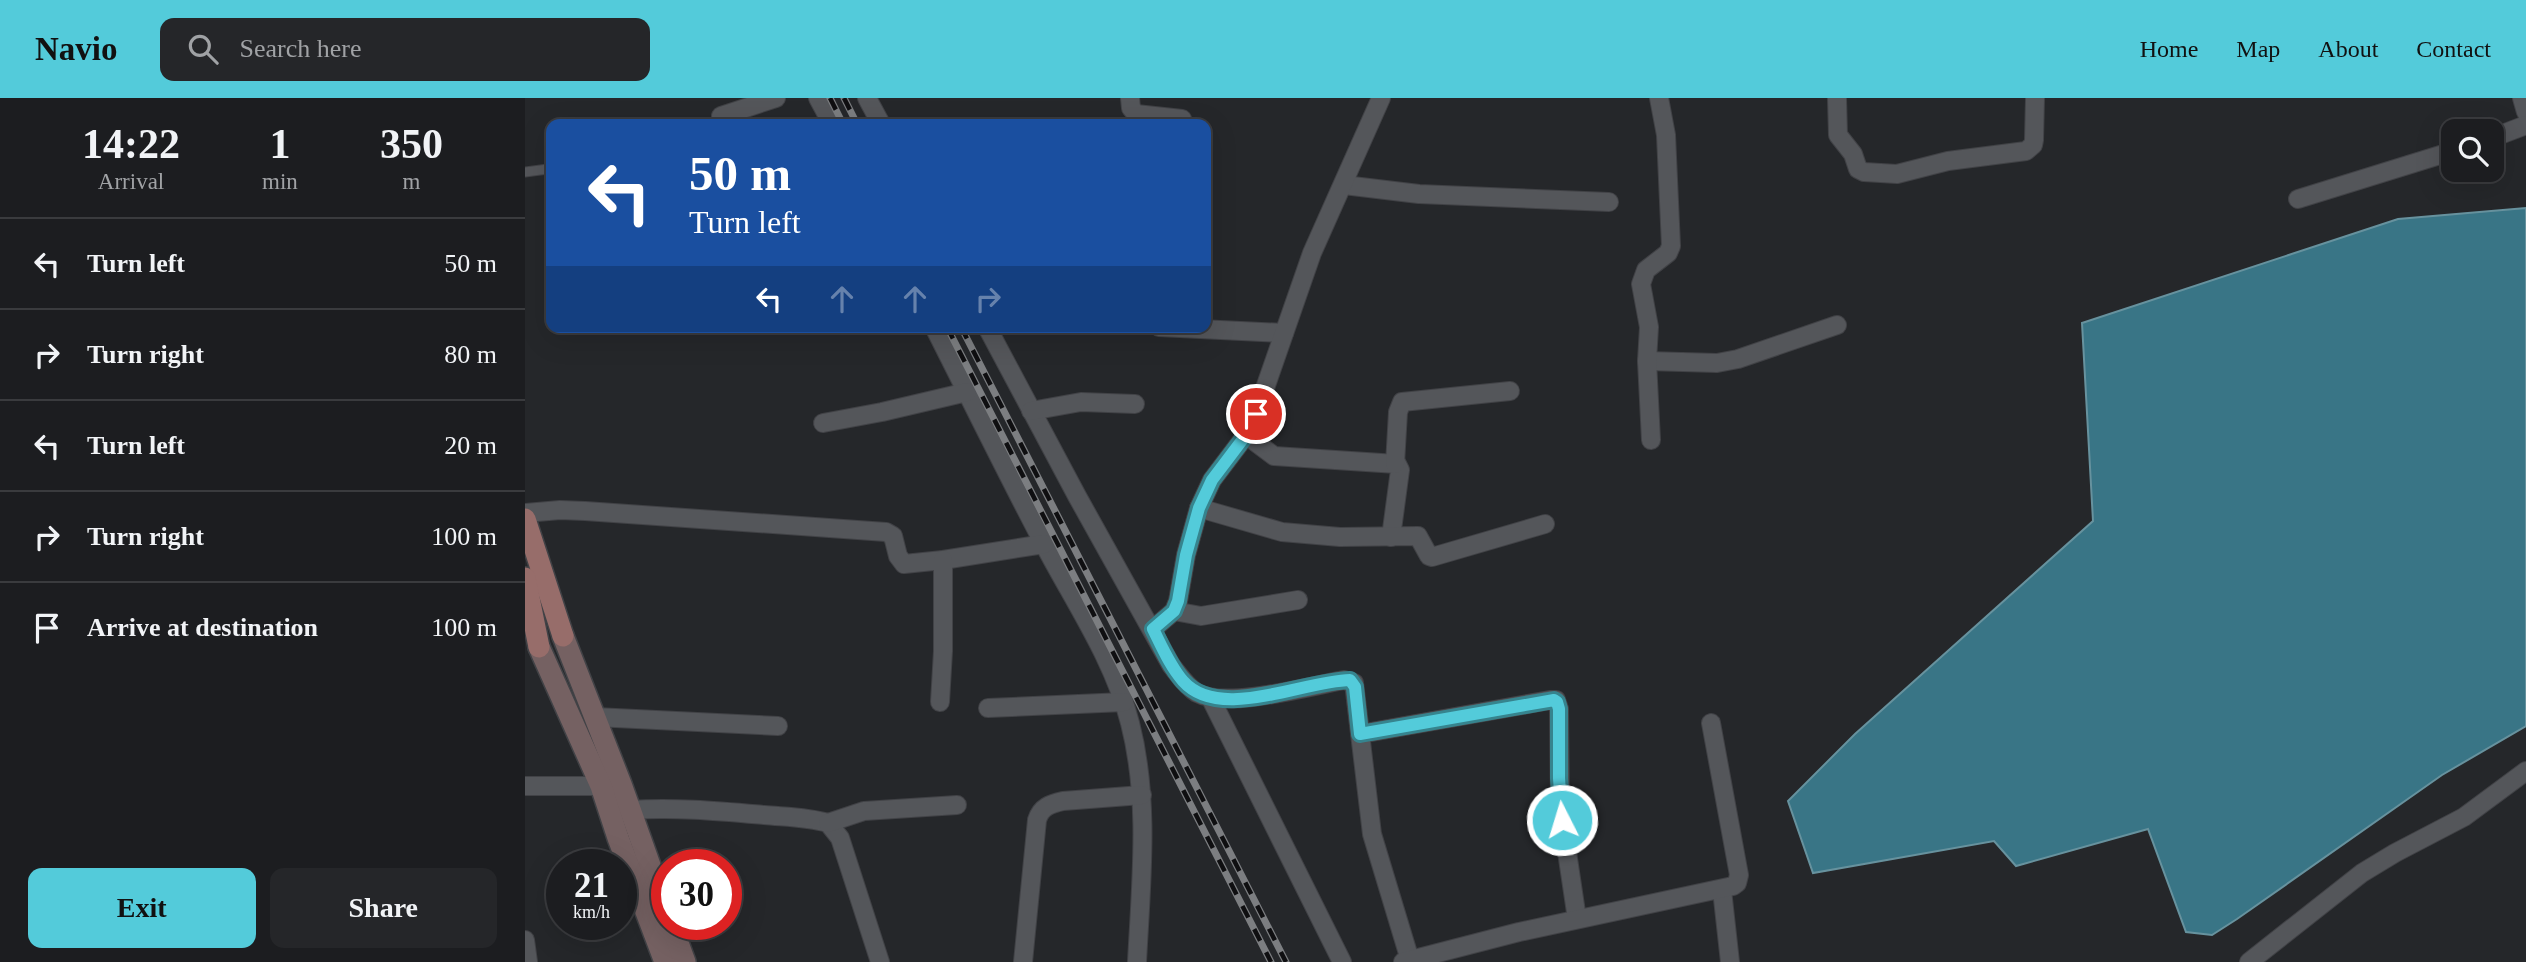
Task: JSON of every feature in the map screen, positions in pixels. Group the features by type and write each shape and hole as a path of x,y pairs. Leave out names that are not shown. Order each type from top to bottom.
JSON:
{"main road":[{"path":"525,519 563,636 651,870"},
{"path":"527,583 563,636"},
{"path":"527,583 539,647"},
{"path":"525,618 601,786 665,962"},
{"path":"677,940 685,962"}],"street":[{"path":"721,116 776,98"},
{"path":"818,98 829,119"},
{"path":"867,98 878,119"},
{"path":"1130,98 1131,108 1136,114 1182,119"},
{"path":"1153,629 1174,611 1199,508 1222,464 1246,435 1256,414 1312,253 1381,98"},
{"path":"1651,440 1647,361 1649,327 1641,284 1646,270 1668,253 1671,246 1666,135 1658,98"},
{"path":"1837,98 1838,135 1853,154 1858,169 1891,174 1948,161 2020,152 2029,148 2034,140 2035,98"},
{"path":"2522,98 2526,112"},
{"path":"2504,133 2526,125"},
{"path":"2298,199 2441,155"},
{"path":"1344,185 1419,194 1609,202"},
{"path":"1647,361 1717,363 1738,359 1837,325"},
{"path":"1211,329 1284,333"},
{"path":"937,333 1098,644 1124,702 1138,762 1142,795 1137,962"},
{"path":"989,333 1171,665 1184,682 1211,699 1233,699 1350,680 1355,687 1372,834 1407,961 1519,932 1722,890 1737,883 1739,875 1711,723"},
{"path":"1395,464 1398,412 1402,402 1510,391"},
{"path":"823,423 967,392"},
{"path":"1031,411 1081,402 1135,404"},
{"path":"1246,435 1274,456 1399,465 1391,537"},
{"path":"1199,508 1282,532 1340,537 1419,537 1428,555 1432,557 1545,524"},
{"path":"525,513 585,511 886,532 893,536 898,556 904,564 1044,544"},
{"path":"940,702 943,560"},
{"path":"1174,611 1201,616 1298,600"},
{"path":"1211,699 1342,962"},
{"path":"1360,734 1550,700 1557,702 1560,805 1577,919"},
{"path":"988,708 1124,702"},
{"path":"595,717 778,726"},
{"path":"2249,962 2362,873 2464,817 2526,771"},
{"path":"525,786 601,786"},
{"path":"1023,962 1040,811 1053,803 1063,801 1142,795"},
{"path":"629,810 672,807 714,809 806,818 828,823 864,811 957,804"},
{"path":"828,823 840,838 880,962"},
{"path":"1722,890 1730,962"},
{"path":"525,940 528,962"}],"lane":[{"path":"525,172 546,169"}],"water":[{"path":"2526,208 2526,726 2442,775 2212,935 2186,932 2148,829 2016,866 1994,841 1813,873 1788,801 1855,734 2093,521 2082,323 2398,219"}],"railway":[{"path":"830,98 840,119"},
{"path":"844,98 854,119"},
{"path":"950,333 1271,962"},
{"path":"964,333 1286,962"}],"route":[{"path":"1256,414 1246,435 1212,480 1199,508 1186,555 1178,601 1168,618 1153,629 1171,665 1184,682 1211,699 1233,699 1345,680 1353,681 1360,734 1554,700 1559,709 1562,820"}]}
